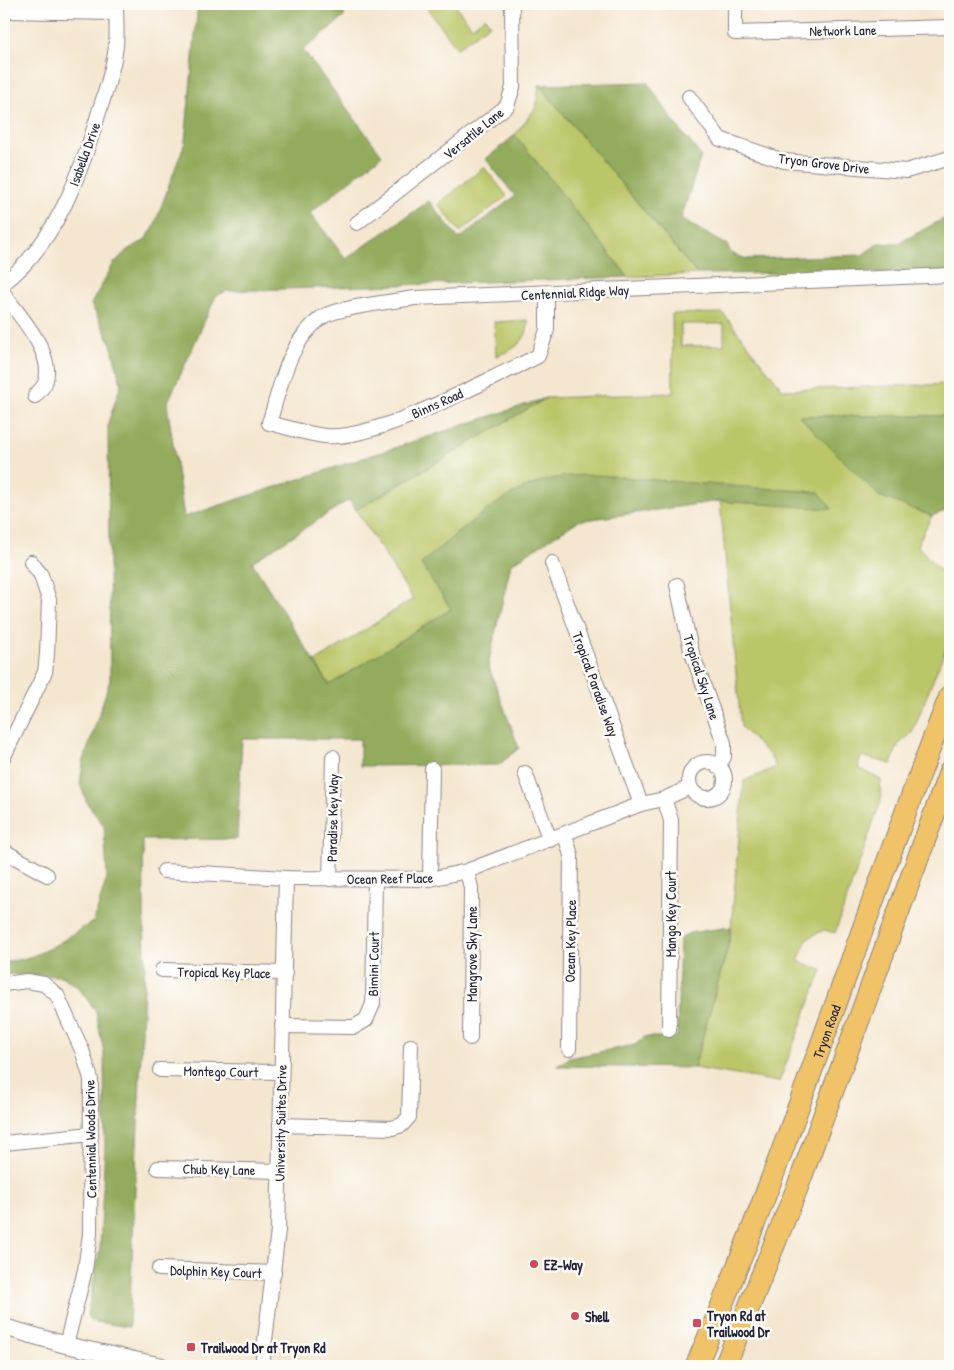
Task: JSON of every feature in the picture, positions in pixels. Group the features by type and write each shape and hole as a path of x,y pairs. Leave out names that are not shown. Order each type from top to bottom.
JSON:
{"main road":[{"name":"Tryon Road","path":"696,1366 774,1169 906,806 950,696"},
{"name":"Tryon Road","path":"725,1366 798,1186 946,792 950,771"}],"street":[{"name":"Versatile Lane","path":"357,223 507,106 513,87 512,4"},
{"name":"Network Lane","path":"735,4 735,33 950,27"},
{"path":"4,11 116,9"},
{"name":"Isabella Drive","path":"4,283 18,272 46,236 66,201 91,139 116,53 116,9"},
{"name":"Tryon Grove Drive","path":"688,97 720,139 784,161 906,172 950,158"},
{"name":"Centennial Ridge Way","path":"269,423 291,353 302,337 322,316 355,308 415,298 950,276"},
{"path":"4,294 40,344 42,350 46,364 45,383 35,396"},
{"name":"Binns Road","path":"269,423 326,436 354,435 393,423 522,364 538,356 547,330 547,294"},
{"path":"4,756 9,731 44,672 47,654 48,600 41,575 31,562"},
{"name":"Tropical Paradise Way","path":"552,563 641,804"},
{"name":"Tropical Sky Lane","path":"677,585 691,650 724,743 725,750 718,767"},
{"name":"Paradise Key Way","path":"330,878 333,757"},
{"path":"707,762 718,767 724,776 723,788 715,796 704,798 693,792 690,787 690,775 696,766 707,762"},
{"path":"430,880 432,769"},
{"path":"525,773 550,840"},
{"name":"Ocean Reef Place","path":"164,871 286,878 430,880 467,872 641,804 664,799 690,787"},
{"name":"Mango Key Court","path":"664,799 671,820 669,1030"},
{"name":"Ocean Key Place","path":"565,834 571,855 569,1049"},
{"path":"4,851 47,874"},
{"name":"Mangrove Sky Lane","path":"467,872 471,888 470,1038"},
{"name":"University Suites Drive","path":"262,1366 278,1230 286,878"},
{"name":"Bimini Court","path":"282,1026 354,1027 366,1020 372,1004 375,880"},
{"name":"Tropical Key Place","path":"162,970 285,973"},
{"name":"Centennial Woods Drive","path":"4,984 28,981 44,984 57,995 82,1050 91,1079 90,1234 85,1270 66,1345"},
{"path":"280,1125 392,1128 402,1125 408,1117 411,1046"},
{"name":"Montego Court","path":"160,1070 281,1072"},
{"path":"4,1144 91,1134"},
{"name":"Chub Key Lane","path":"158,1168 280,1171"},
{"name":"Dolphin Key Court","path":"159,1269 274,1273"},
{"path":"4,1327 66,1345 162,1366"}],"green space":[{"path":"198,4 344,4 344,17 303,50 382,155 310,213 346,259 429,201 459,239 515,196 486,159 515,135 628,277 227,291 216,296 167,404 184,517 546,398 356,510 349,500 252,562 329,685 451,609 421,564 462,529 492,507 507,497 539,482 554,478 587,475 819,492 832,509 720,501 578,521 511,564 488,665 519,748 499,765 360,766 360,739 242,739 237,839 143,840 145,964 129,1327 90,1321 87,1315 100,1248 105,1145 104,1053 96,1012 78,987 61,976 4,974 4,961 16,960 39,953 94,921 107,877 104,826 87,803 80,784 83,763 110,680 108,423 121,384 111,344 91,304 114,263 127,250 144,241 153,229 185,142"},
{"path":"424,4 454,4 472,27 485,17 490,24 457,48"},
{"path":"647,82 677,126 701,156 681,219 727,245 731,253 746,259 862,255 879,243 897,244 943,219 950,232 950,272 697,274 539,85"},
{"path":"539,85 697,274 628,277 515,135 536,107"},
{"path":"484,167 507,196 460,232 438,204"},
{"path":"723,313 783,390 950,384 950,416 800,416 879,496 932,516 917,545 950,582 950,638 912,733 898,745 891,764 861,756 858,768 881,780 880,793 882,797 835,933 824,930 807,939 798,961 822,970 779,1082 694,1068 730,939 744,781 776,767 770,756 741,727 720,501 831,508 626,478 451,609 330,685 315,662 413,599 356,510 546,398 673,393 672,314","holes":["681,324 724,324 724,345 681,346"]},
{"path":"528,320 526,334 519,344 509,351 496,356 494,322"},
{"path":"799,416 950,416 950,509 932,516 879,496"},
{"path":"730,927 730,939 694,1068 557,1066 569,1058 635,1045 644,1037 677,1037 680,939 689,933"}],"place":[{"name":"EZ-Way","path":"534,1264"},
{"name":"Shell","path":"575,1316"},
{"name":"Tryon Rd at Trailwood Dr","path":"697,1323"},
{"name":"Trailwood Dr at Tryon Rd","path":"191,1347"}]}
